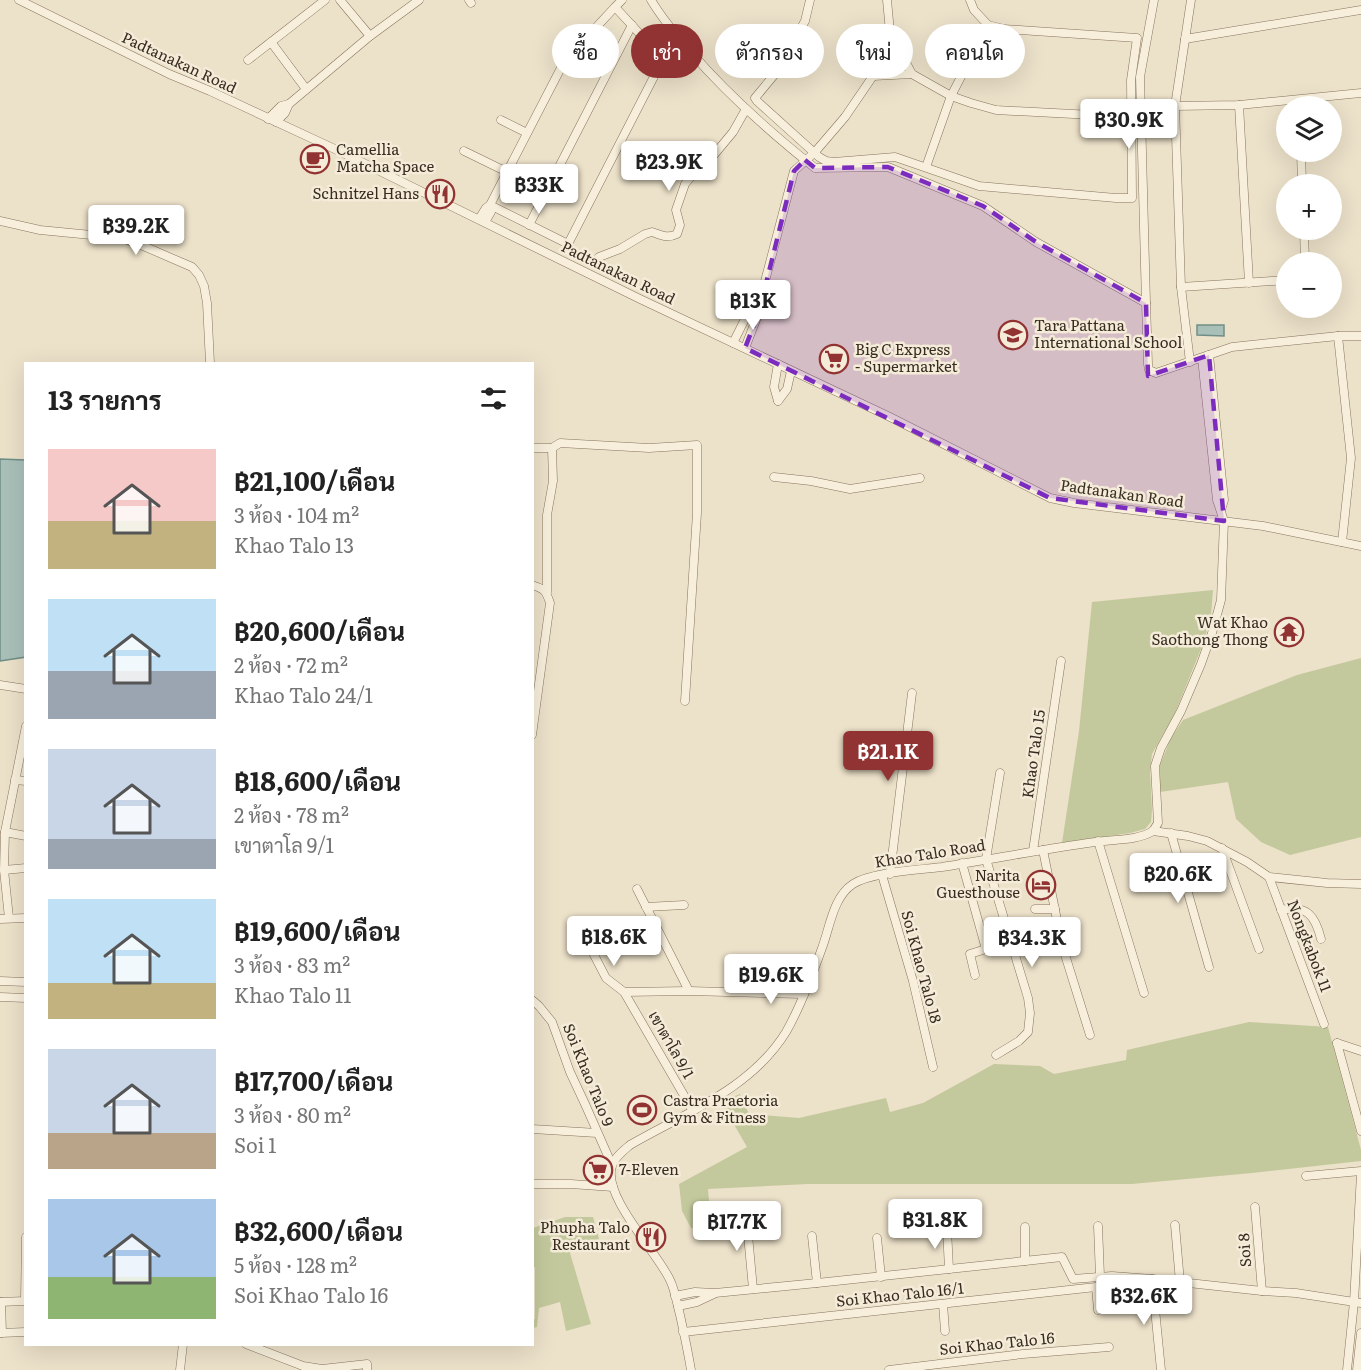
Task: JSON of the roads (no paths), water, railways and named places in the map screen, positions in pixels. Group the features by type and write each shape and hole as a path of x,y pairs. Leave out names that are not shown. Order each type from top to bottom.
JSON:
{"street":[{"name":"Padtanakan Road","path":"19,0 28,2 169,74 339,151 640,299 888,416 1050,498 1074,503 1263,526 1361,546"},
{"path":"248,60 325,0"},
{"path":"340,0 370,36"},
{"path":"276,122 285,113 289,104 306,89 370,36 419,0"},
{"path":"482,221 486,208 490,205 564,62 622,0"},
{"path":"651,0 663,19 712,77 816,168 888,167 983,206 1036,242 1146,303"},
{"path":"810,0 805,21 775,74 755,98 826,161 895,157 979,186 1132,198 1131,80 1137,39 1025,31"},
{"path":"887,0 889,24"},
{"path":"970,0 974,10 987,24"},
{"path":"1154,0 1140,77 1149,370 1156,373 1232,347 1338,336 1361,336"},
{"path":"1190,362 1181,287 1175,106 1191,0"},
{"path":"615,7 631,24"},
{"path":"1185,39 1361,10"},
{"path":"529,225 631,27"},
{"path":"271,42 306,89"},
{"path":"913,75 951,96 996,110 1131,117"},
{"path":"490,205 568,244 653,78"},
{"path":"745,348 759,312 759,304 794,171 815,152 845,117 872,78"},
{"path":"926,167 951,96 960,78"},
{"path":"1342,96 1361,93"},
{"path":"268,119 281,106 289,104"},
{"path":"1175,106 1276,104"},
{"path":"1239,105 1249,283"},
{"path":"599,257 652,232 660,236 671,237 677,234 680,225 676,210 685,184 708,162 733,132 746,109"},
{"path":"501,120 527,133"},
{"path":"464,151 507,172"},
{"path":"0,221 40,230 122,238 192,267 204,286 210,362"},
{"path":"1181,287 1276,281"},
{"path":"733,343 750,309 759,304"},
{"path":"1338,336 1351,458 1342,542"},
{"path":"1153,831 1158,823 1155,766 1161,748 1181,711 1201,664 1221,600 1224,521 1217,500 1206,357"},
{"path":"778,364 774,387 778,401 787,389 791,371"},
{"path":"534,448 552,448 560,443 649,448 697,446 697,513 685,701"},
{"path":"534,720 550,603 547,592 547,515 553,481 552,448"},
{"path":"774,477 811,480 850,489 920,478"},
{"path":"534,586 547,592"},
{"name":"Khao Talo 15","path":"1033,851 1061,661"},
{"path":"0,685 24,689"},
{"path":"886,874 912,693"},
{"path":"9,918 4,870 5,832 24,736"},
{"path":"996,1055 1019,1041 1028,1032 1030,1013 1028,998 986,859 1000,773"},
{"path":"15,780 24,782"},
{"name":"Khao Talo Road","path":"612,1165 620,1153 630,1145 724,1094 765,1060 786,1032 804,994 837,903 852,885 867,878 1141,836 1153,831 1207,841 1247,862 1269,877"},
{"path":"5,832 24,836"},
{"path":"1172,833 1209,967"},
{"path":"1098,841 1144,993"},
{"path":"1221,848 1259,949"},
{"path":"1044,850 1062,945 1090,1035"},
{"path":"962,863 986,949 970,954 975,975"},
{"path":"4,870 24,868"},
{"name":"Soi Khao Talo 18","path":"886,874 933,1067"},
{"path":"1269,877 1361,884"},
{"name":"Nongkabok 11","path":"1269,877 1324,1024"},
{"path":"637,890 689,991"},
{"path":"646,907 684,905"},
{"path":"1281,910 1293,908 1311,915 1321,939"},
{"path":"1035,909 1055,909"},
{"path":"0,919 24,918"},
{"name":"เขาตาโล 9/1","path":"592,951 606,978 624,992 693,1112"},
{"path":"0,981 24,982"},
{"path":"624,992 804,994"},
{"path":"0,997 24,998"},
{"name":"Soi Khao Talo 9","path":"534,1002 552,1022 570,1072 612,1165"},
{"path":"1361,1051 1337,1043 1361,1131"},
{"path":"534,1129 597,1133"},
{"path":"612,1165 613,1187 620,1203 670,1280 678,1306 691,1370"},
{"path":"1306,1176 1361,1173 1358,1302 1347,1370"},
{"path":"534,1184 613,1187"},
{"name":"Soi 8","path":"1255,1207 1262,1291"},
{"path":"753,1289 748,1235 758,1222 757,1216"},
{"path":"1175,1225 1180,1282"},
{"path":"1098,1226 1100,1276"},
{"path":"1025,1227 1025,1261"},
{"path":"947,1229 949,1269"},
{"path":"812,1236 817,1283"},
{"path":"877,1238 881,1277"},
{"path":"675,1296 695,1292 715,1293 1062,1257 1072,1279 1100,1276 1152,1279 1296,1293 1358,1302"},
{"path":"1152,1279 1161,1370"},
{"name":"Soi Khao Talo 16/1","path":"683,1332 1096,1287 1098,1310"},
{"path":"678,1306 697,1302 715,1293"},
{"path":"24,1301 1,1302 1,1333 24,1332"},
{"path":"943,1304 945,1331"},
{"path":"1357,1370 1361,1333"},
{"path":"180,1370 183,1346"},
{"path":"251,1346 303,1366 322,1369 367,1367"},
{"name":"Soi Khao Talo 16","path":"889,1370 1023,1354 1109,1347"}],"water":[{"path":"1197,325 1224,325 1224,336 1197,335"},
{"path":"0,459 24,460 24,657 0,661"}],"place":[{"name":"Camellia Matcha Space","path":"315,159"},
{"name":"Schnitzel Hans","path":"440,194"},
{"name":"Tara Pattana International School","path":"1013,335"},
{"name":"Big C Express - Supermarket","path":"834,359"},
{"name":"Wat Khao Saothong Thong","path":"1289,632"},
{"name":"Narita Guesthouse","path":"1041,885"},
{"name":"Castra Praetoria Gym & Fitness","path":"642,1110"},
{"name":"7-Eleven","path":"598,1170"},
{"name":"Phupha Talo Restaurant","path":"651,1237"}]}
